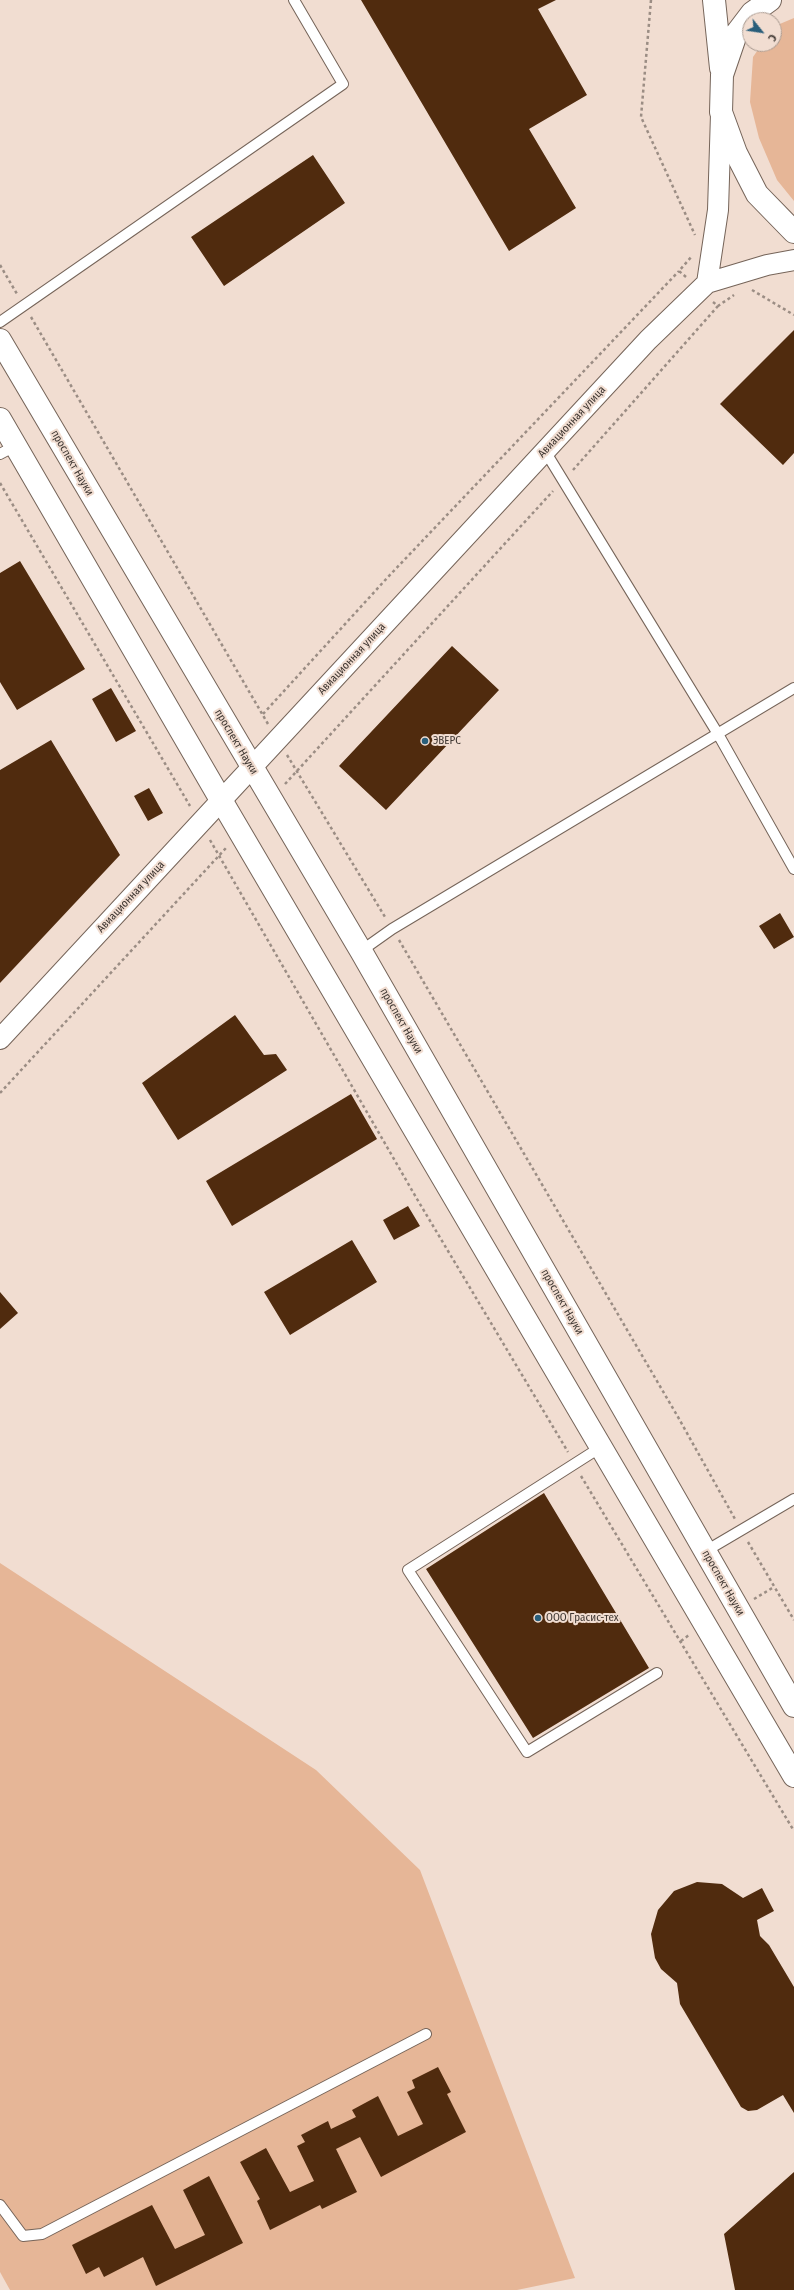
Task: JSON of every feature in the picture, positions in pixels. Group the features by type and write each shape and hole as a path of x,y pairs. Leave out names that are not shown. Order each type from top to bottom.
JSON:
{"street":[{"path":"714,0 722,75 718,210 703,287 767,265 794,260"},
{"path":"722,75 736,34 752,13 770,0"},
{"path":"721,112 736,153 757,194 794,232"},
{"name":"Авиационная улица","path":"0,1039 648,340 703,287"},
{"name":"проспект Науки","path":"0,340 361,951 704,1552 794,1706"},
{"path":"0,419 8,450 241,833 794,1776"}],"lane":[{"path":"0,322 343,84 294,0"},
{"path":"545,451 718,734 794,869"},
{"path":"361,951 392,929 794,688"},
{"path":"601,1447 408,1570 527,1752 657,1673"},
{"path":"704,1552 794,1499"},
{"path":"0,2205 23,2236 42,2234 426,2034"}],"path":[{"path":"651,0 641,117 697,240"},
{"path":"263,714 388,577 695,253"},
{"path":"679,271 703,287 718,306"},
{"path":"747,287 794,315"},
{"path":"270,799 563,480 718,306 736,294"},
{"path":"0,483 200,823 417,1199 794,1831"},
{"path":"0,1093 241,833"}],"shaded area":[{"path":"794,18 794,201 777,180 759,138 750,102 753,57 756,52 782,52 782,23"},
{"path":"0,1563 316,1770 420,1870 575,2278 517,2290 10,2290 0,2272"}],"building":[{"path":"361,0 556,0 538,9 587,95 529,129 576,208 509,251"},
{"path":"313,155 345,203 224,286 191,237"},
{"path":"794,330 794,453 783,465 720,404"},
{"path":"20,561 85,669 17,710 0,682 0,573"},
{"path":"452,646 499,690 386,810 339,766"},
{"path":"111,688 136,731 116,742 92,699"},
{"path":"51,740 120,855 0,983 0,770"},
{"path":"149,788 163,813 148,821 134,796"},
{"path":"780,913 794,937 774,949 759,926"},
{"path":"235,1015 264,1055 276,1054 287,1070 178,1140 142,1083"},
{"path":"351,1094 377,1139 232,1226 206,1181"},
{"path":"408,1206 420,1226 394,1240 383,1220"},
{"path":"352,1240 377,1282 290,1335 264,1292"},
{"path":"0,1292 18,1313 0,1329"},
{"name":"ООО Грасис-тех","path":"544,1493 649,1668 533,1738 426,1569"},
{"path":"697,1882 722,1884 743,1898 762,1888 774,1911 757,1920 760,1936 769,1945 794,1987 794,2113 783,2095 757,2110 748,2111 741,2107 680,2004 677,1983 661,1969 655,1958 651,1934 658,1910 674,1891"},
{"path":"438,2067 451,2092 447,2094 466,2132 381,2177 360,2137 336,2149 357,2192 322,2209 320,2205 270,2230 257,2201 260,2199 240,2162 266,2148 290,2192 314,2181 297,2146 305,2142 301,2135 328,2121 331,2129 356,2117 352,2110 378,2096 398,2136 423,2124 407,2092 415,2088 412,2080"},
{"path":"794,2172 794,2290 735,2290 724,2234"},
{"path":"209,2176 243,2243 156,2286 143,2257 104,2277 99,2267 86,2274 72,2245 152,2205 175,2249 205,2235 183,2190"}],"place":[{"name":"ЭВЕРС","path":"425,741"},
{"name":"ООО Грасис-тех","path":"538,1618"}]}
